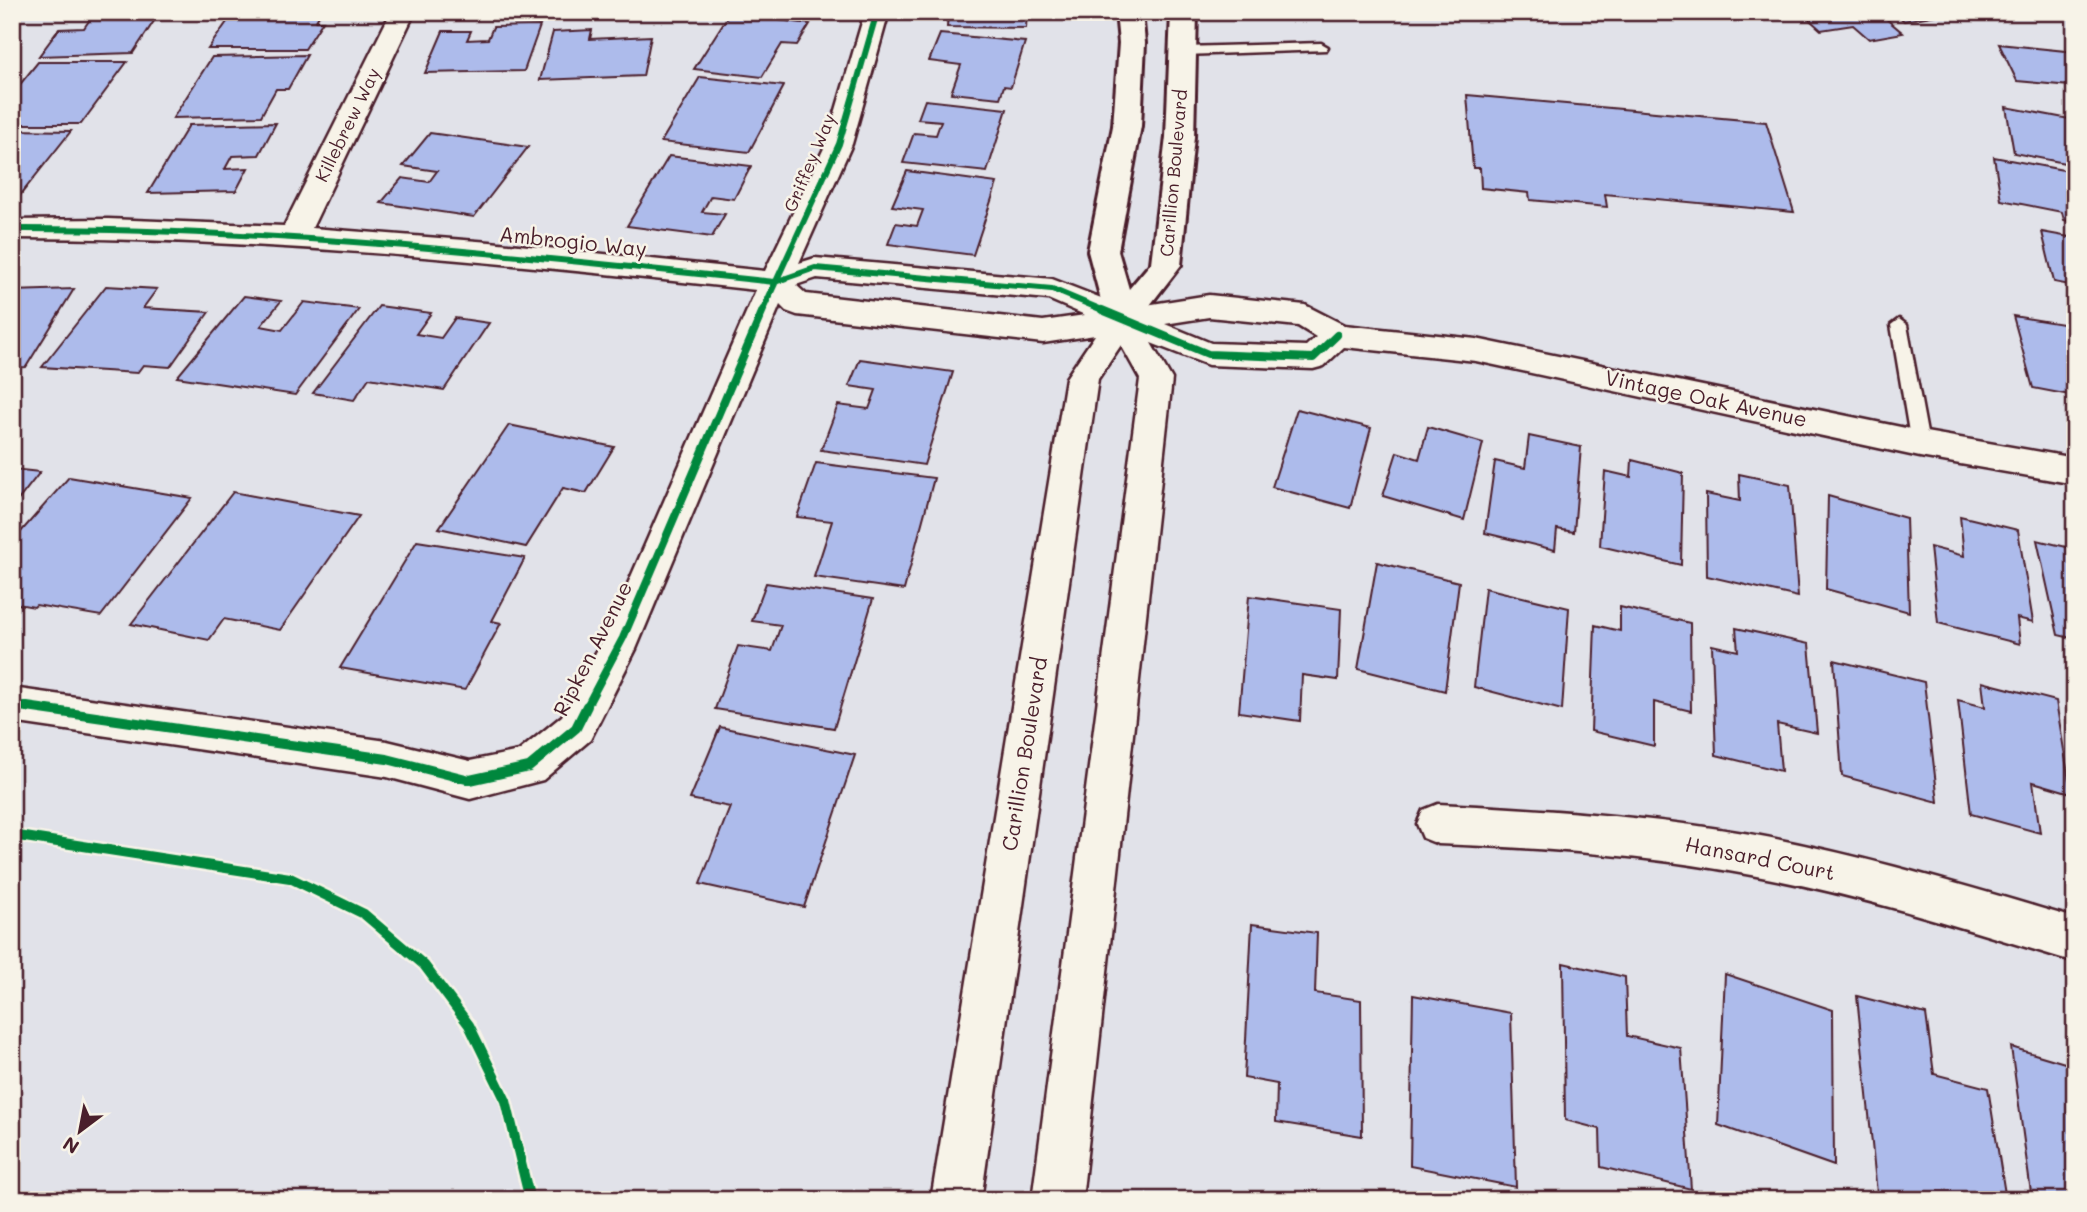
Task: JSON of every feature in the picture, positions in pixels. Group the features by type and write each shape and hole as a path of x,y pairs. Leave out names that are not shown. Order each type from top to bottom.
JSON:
{"street":[{"name":"Killebrew Way","path":"293,237 403,12"},
{"name":"Griffey Way","path":"775,282 839,144 877,12"},
{"path":"1057,1200 1156,379 1122,319 1103,251 1127,126 1132,43 1129,12"},
{"name":"Carillion Boulevard","path":"957,1200 1082,378 1122,319 1166,265 1180,137 1184,12"},
{"name":"Ambrogio Way","path":"12,229 114,227 426,244 775,282 815,268 1052,289 1122,319"},
{"path":"775,282 797,304 1043,332 1122,319 1208,354 1313,358 1337,335"},
{"name":"Ripken Avenue","path":"12,705 387,759 470,780 529,767 576,728 623,638 775,282"},
{"name":"Vintage Oak Avenue","path":"1122,319 1209,306 1306,316 1337,335 1476,350 1920,444 2075,471"},
{"name":"Hansard Court","path":"1437,824 1577,830 1795,863 1940,900 2075,940"}],"lane":[{"path":"1184,51 1321,47"},
{"path":"1899,325 1920,444"}],"building":[{"path":"95,12 160,12 133,53 39,56 59,29 84,28"},
{"path":"234,12 321,12 316,21 323,21 305,49 208,49"},
{"path":"948,12 1027,12 1026,28 947,27"},
{"path":"1801,12 1878,12 1903,33 1869,39 1853,25 1821,30"},
{"path":"1894,12 1953,12 1904,21"},
{"path":"729,14 810,24 797,45 782,44 762,77 694,69"},
{"path":"540,26 524,71 425,73 443,31 471,31 467,40 488,39 493,27"},
{"path":"592,30 590,39 651,36 643,76 540,80 553,32"},
{"path":"940,34 1025,42 1011,87 1004,86 1000,98 951,93 961,65 929,61"},
{"path":"1999,44 2075,52 2075,95 2070,86 2017,81"},
{"path":"307,55 288,89 276,89 261,116 173,118 212,57"},
{"path":"38,62 127,62 81,124 12,124 12,99 17,93 13,93"},
{"path":"700,77 784,86 749,152 661,142"},
{"path":"1467,95 1766,122 1794,212 1605,194 1607,207 1530,200 1529,193 1481,188 1480,168 1473,168"},
{"path":"925,100 1007,109 987,172 903,163 914,133 936,135 941,121 918,119"},
{"path":"2006,107 2075,120 2075,165 2014,153"},
{"path":"276,123 259,155 232,156 225,169 248,168 236,191 148,193 189,125"},
{"path":"12,130 71,131 18,198 12,198"},
{"path":"430,133 528,147 474,217 381,203 402,178 429,182 437,171 403,166"},
{"path":"669,156 751,166 734,199 711,196 702,212 725,214 712,237 627,226"},
{"path":"1994,157 2074,172 2075,223 2064,220 2062,212 2001,200"},
{"path":"907,171 997,183 973,255 888,244 896,223 917,226 923,210 892,206"},
{"path":"2042,232 2075,238 2075,286 2054,282"},
{"path":"106,286 157,289 143,308 209,312 170,367 143,365 137,373 42,367"},
{"path":"74,289 26,367 12,368 12,291"},
{"path":"244,296 281,301 261,326 282,330 304,302 359,309 295,395 177,377"},
{"path":"379,306 431,313 416,334 441,338 455,318 489,323 444,390 369,378 354,400 313,393"},
{"path":"2013,316 2075,326 2075,396 2033,388"},
{"path":"860,359 953,372 924,465 821,450 838,405 869,409 876,390 849,386"},
{"path":"1297,409 1371,428 1350,508 1272,487"},
{"path":"509,425 614,447 586,493 563,488 526,547 439,528"},
{"path":"1428,427 1483,443 1464,520 1383,496 1397,452 1419,459"},
{"path":"1529,436 1581,447 1574,532 1557,529 1555,550 1485,533 1495,461 1525,468"},
{"path":"1632,460 1683,473 1681,565 1600,546 1605,471 1631,477"},
{"path":"816,463 934,478 904,590 814,577 832,521 797,517"},
{"path":"12,469 40,472 12,508"},
{"path":"1739,474 1790,485 1798,597 1707,576 1706,494 1740,501"},
{"path":"69,477 192,498 101,616 12,603 12,542"},
{"path":"233,492 359,516 280,630 224,619 209,640 131,624"},
{"path":"1828,496 1906,518 1909,612 1826,589"},
{"path":"1960,516 2018,530 2033,622 2017,618 2020,644 1938,623 1930,547 1964,556"},
{"path":"2037,540 2075,549 2075,639 2058,635"},
{"path":"417,541 525,558 492,621 501,623 465,690 340,668"},
{"path":"1377,562 1459,582 1445,691 1358,669"},
{"path":"766,583 873,599 834,728 715,709 738,646 772,651 781,625 752,621"},
{"path":"1485,588 1569,608 1562,710 1474,687"},
{"path":"1249,596 1341,609 1338,680 1302,675 1300,721 1239,712"},
{"path":"1620,607 1690,623 1691,711 1654,702 1654,746 1591,731 1595,625 1620,631"},
{"path":"1736,628 1809,644 1817,733 1777,724 1781,771 1716,755 1712,645 1738,651"},
{"path":"1834,660 1924,682 1938,802 1842,776"},
{"path":"1982,682 2056,701 2071,793 2033,782 2040,833 1971,814 1958,700 1985,707"},
{"path":"720,727 855,755 804,907 700,884 730,807 690,799"},
{"path":"1252,924 1317,933 1315,993 1361,1000 1362,1136 1276,1122 1277,1084 1244,1078"},
{"path":"1563,963 1625,977 1627,1036 1681,1048 1691,1189 1601,1167 1600,1129 1565,1120"},
{"path":"1725,974 1833,1010 1834,1166 1718,1125"},
{"path":"1413,995 1511,1013 1516,1187 1410,1166"},
{"path":"1857,996 1926,1014 1934,1074 1988,1088 2006,1200 1901,1200 1877,1193"},
{"path":"2011,1047 2075,1066 2075,1200 2032,1200"}],"cycle path":[{"path":"12,705 387,759 470,780 529,767 576,728 623,638 775,282 839,144 877,12"},
{"path":"12,229 203,231 299,236 490,252 775,282 815,268 1052,289 1208,354 1313,358 1337,335"},
{"path":"12,835 290,878 364,914 424,965 469,1025 506,1101 530,1200"}]}
